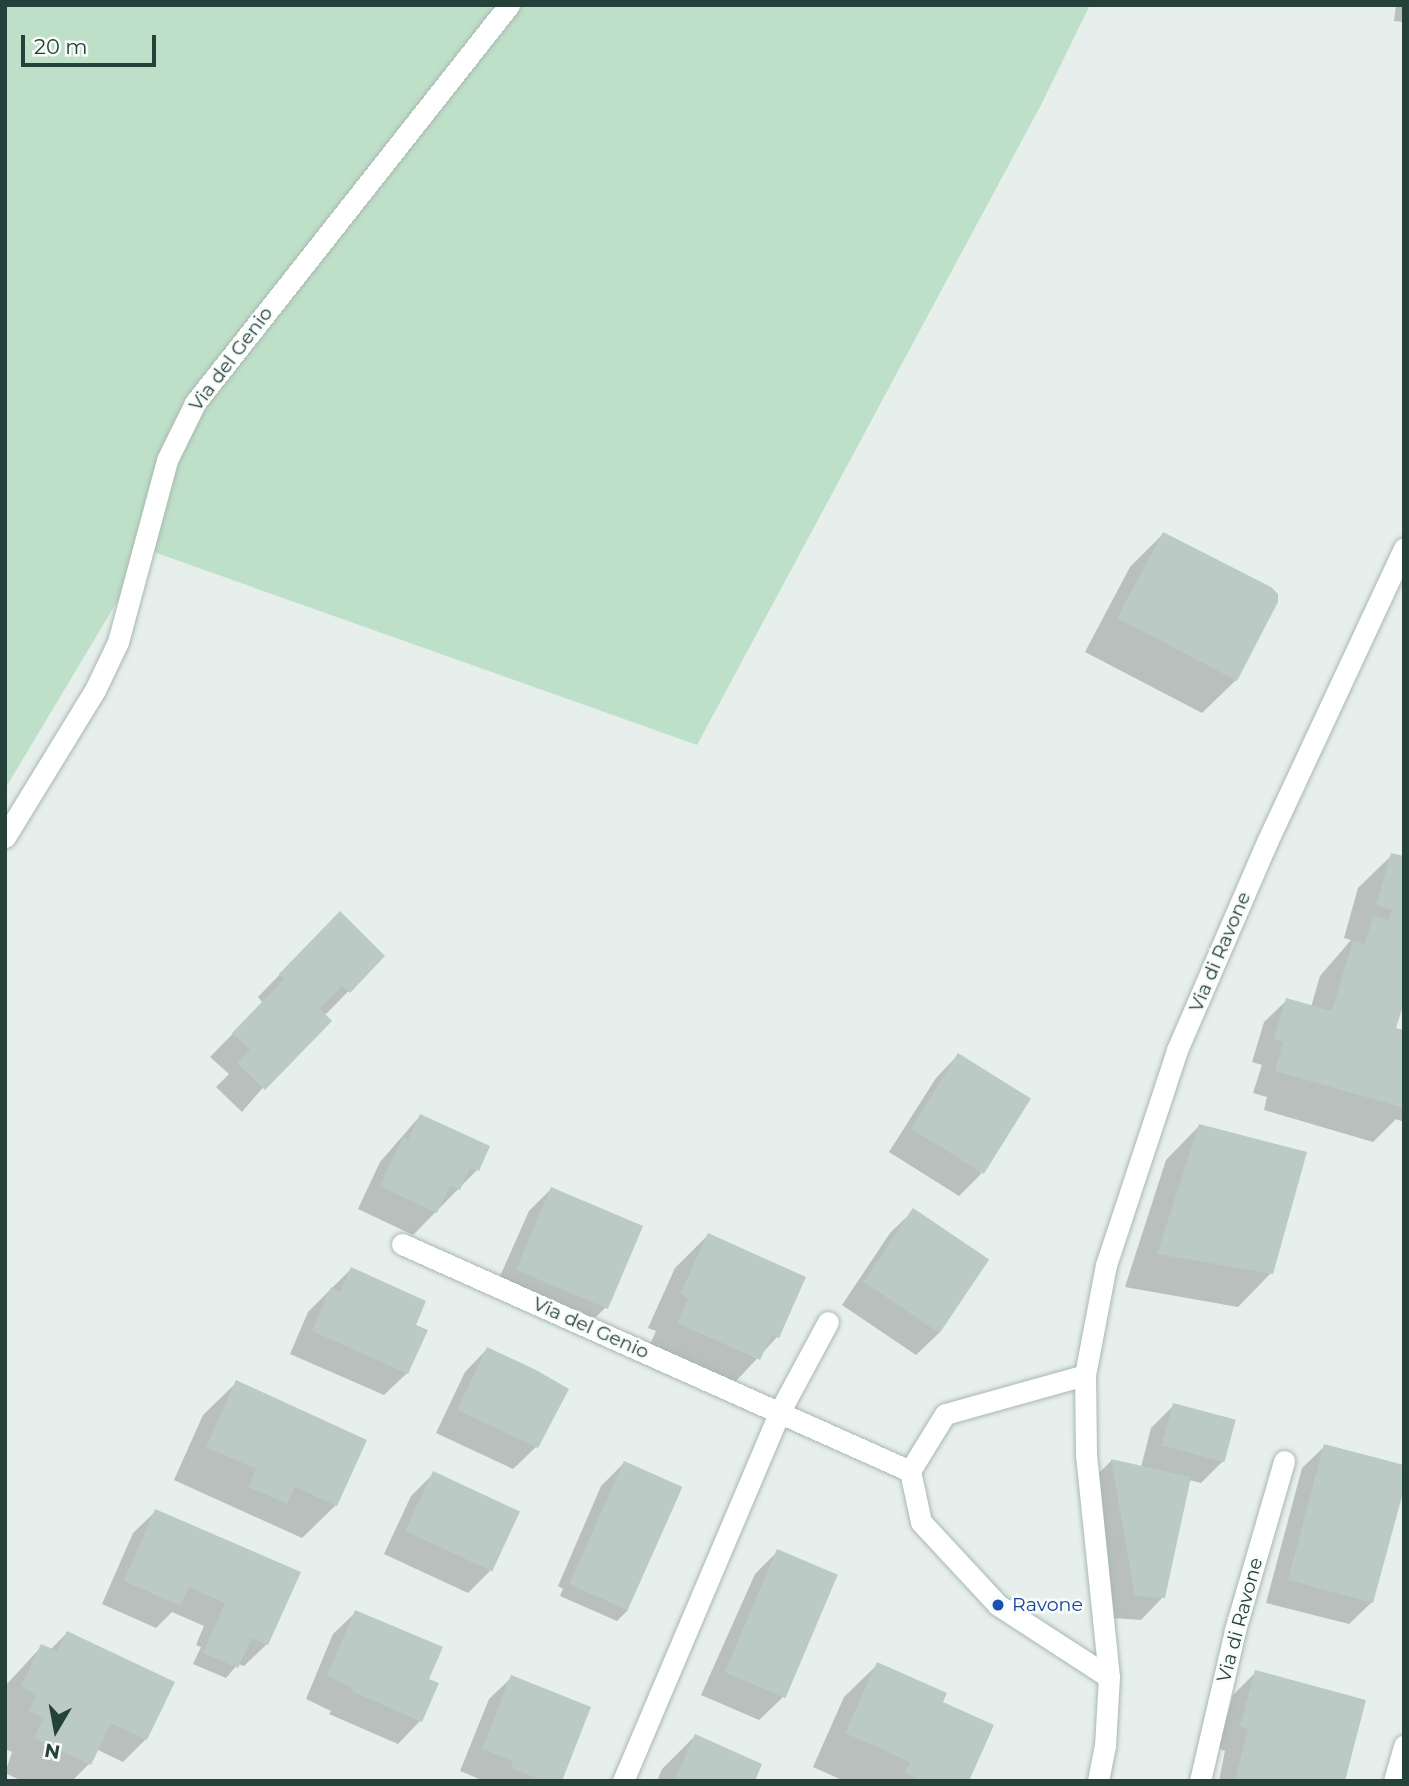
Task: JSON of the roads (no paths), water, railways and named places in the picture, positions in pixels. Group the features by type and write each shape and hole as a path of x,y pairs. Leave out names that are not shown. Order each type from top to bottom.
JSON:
{"street":[{"name":"Via del Genio","path":"5,838 95,690 118,642 167,460 195,403 509,5"},
{"name":"Via di Ravone","path":"1098,1781 1105,1746 1109,1677 1086,1453 1085,1375 1106,1265 1177,1050 1267,842 1404,548"},
{"name":"Via del Genio","path":"402,1244 910,1471"},
{"path":"624,1781 780,1411 828,1322"},
{"path":"1085,1375 945,1414 910,1471 921,1522 998,1605 1109,1677"},
{"name":"Via di Ravone","path":"1200,1781 1235,1630 1284,1461"},
{"path":"1394,1781 1404,1745"}],"place":[{"name":"Ravone","path":"998,1605"}]}
